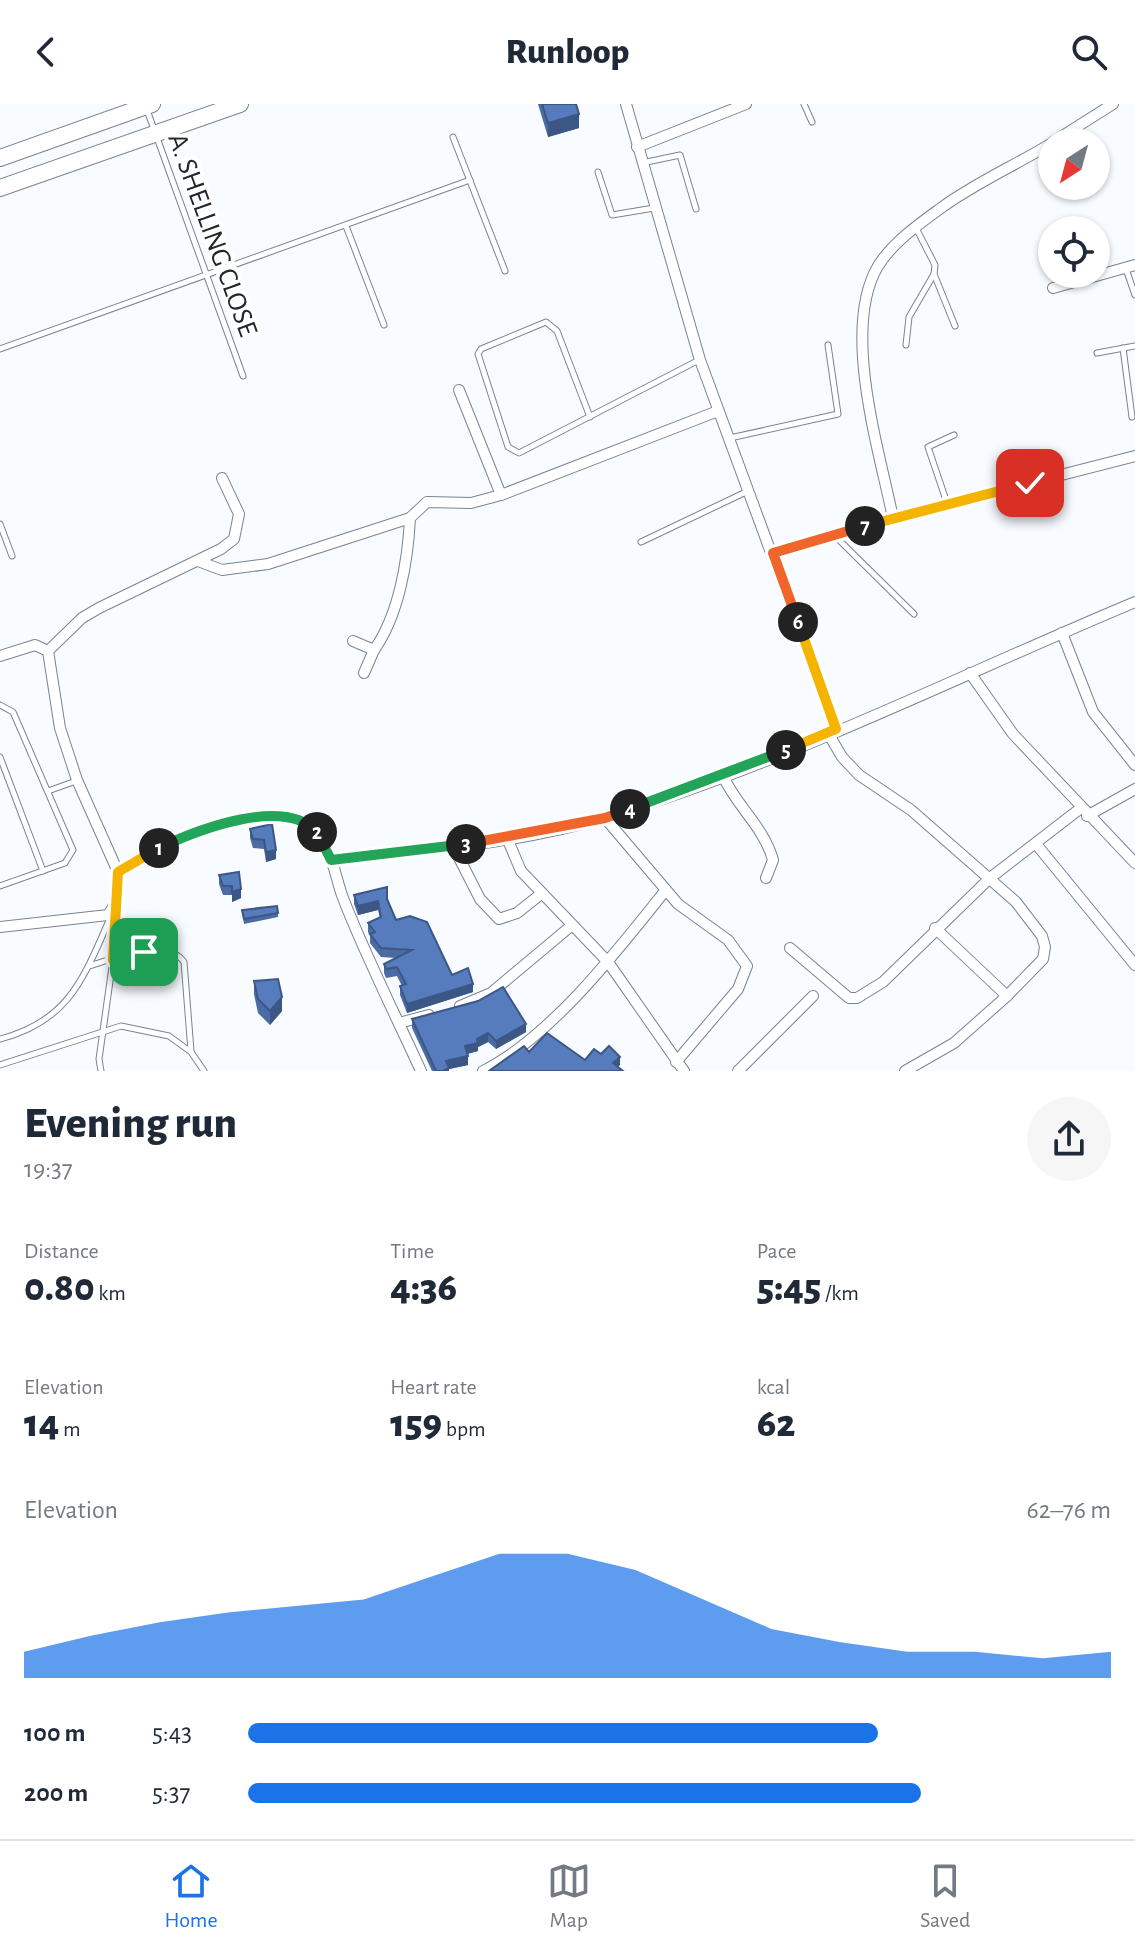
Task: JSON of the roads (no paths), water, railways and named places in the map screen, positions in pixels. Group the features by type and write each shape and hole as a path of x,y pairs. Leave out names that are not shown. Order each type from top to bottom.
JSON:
{"main road":[{"path":"0,188 240,104"},
{"path":"0,158 149,105"}],"street":[{"path":"626,104 700,360 773,553 842,757 859,775 911,810 990,878 1030,919 1045,947 1043,959 954,1043 905,1071"},
{"path":"637,147 718,109 746,104"},
{"path":"1075,128 1113,104"},
{"path":"893,518 866,370 863,308 880,263 916,227 944,205 1038,151"},
{"path":"1110,272 1130,266"},
{"path":"459,390 501,495"},
{"path":"198,561 222,570 268,564 410,518 427,502 471,503 501,495 718,411"},
{"path":"773,553 893,518 1135,456"},
{"path":"48,651 82,618 198,561 234,539 239,527 239,514 222,478"},
{"path":"364,673 394,610 409,542 410,518"},
{"path":"331,860 507,838 605,818 723,776 1135,602"},
{"path":"1062,633 1093,712 1135,765"},
{"path":"353,641 374,650"},
{"path":"0,656 35,645 48,651"},
{"path":"0,927 108,915 114,909 118,872 77,780 60,728 48,651"},
{"path":"970,673 996,714 1084,812 1135,863"},
{"path":"723,776 732,796 768,844 773,860 766,878"},
{"path":"790,948 849,998 857,998 883,982 935,928 990,878 1084,812 1135,789"},
{"path":"118,872 175,840 244,819 271,816 295,818 311,826 326,844 343,898 421,1071"},
{"path":"507,838 521,871 608,962 681,1069 738,989 747,966 728,940 687,912 665,891 605,818"},
{"path":"1036,844 1135,965"},
{"path":"453,846 480,899 499,919 517,913 541,894"},
{"path":"483,1071 550,1020 608,962 665,891"},
{"path":"449,1009 491,993 571,926"},
{"path":"935,928 1007,996"},
{"path":"738,1071 813,996"},
{"path":"399,1023 437,1013"}],"lane":[{"path":"804,104 812,122"},
{"name":"A. SHELLING CLOSE","path":"149,105 155,136 243,376"},
{"path":"453,137 505,271"},
{"path":"641,163 680,155 696,209"},
{"path":"598,172 612,215 655,207"},
{"path":"0,349 470,180"},
{"path":"346,226 384,325"},
{"path":"916,227 930,251 934,274 955,326"},
{"path":"1130,266 1135,295"},
{"path":"906,345 909,317 934,274"},
{"path":"590,417 557,331 546,322 481,349 478,354 512,451 519,453 590,417 700,360"},
{"path":"729,438 838,414 828,345"},
{"path":"1097,353 1135,346"},
{"path":"1123,348 1132,417"},
{"path":"947,504 928,447 954,435"},
{"path":"641,542 749,490"},
{"path":"0,524 12,556"},
{"path":"834,535 914,614"},
{"path":"0,705 13,712 73,850 65,863 0,886"},
{"path":"0,757 43,871"},
{"path":"48,791 77,780"},
{"path":"101,1071 102,1033 113,960 114,909"},
{"path":"0,1039 49,1021 89,966 114,909"},
{"path":"89,966 169,949 180,955 184,962 191,1052"},
{"path":"0,1065 121,1026 148,1029 169,1036 191,1052 204,1071"}]}
